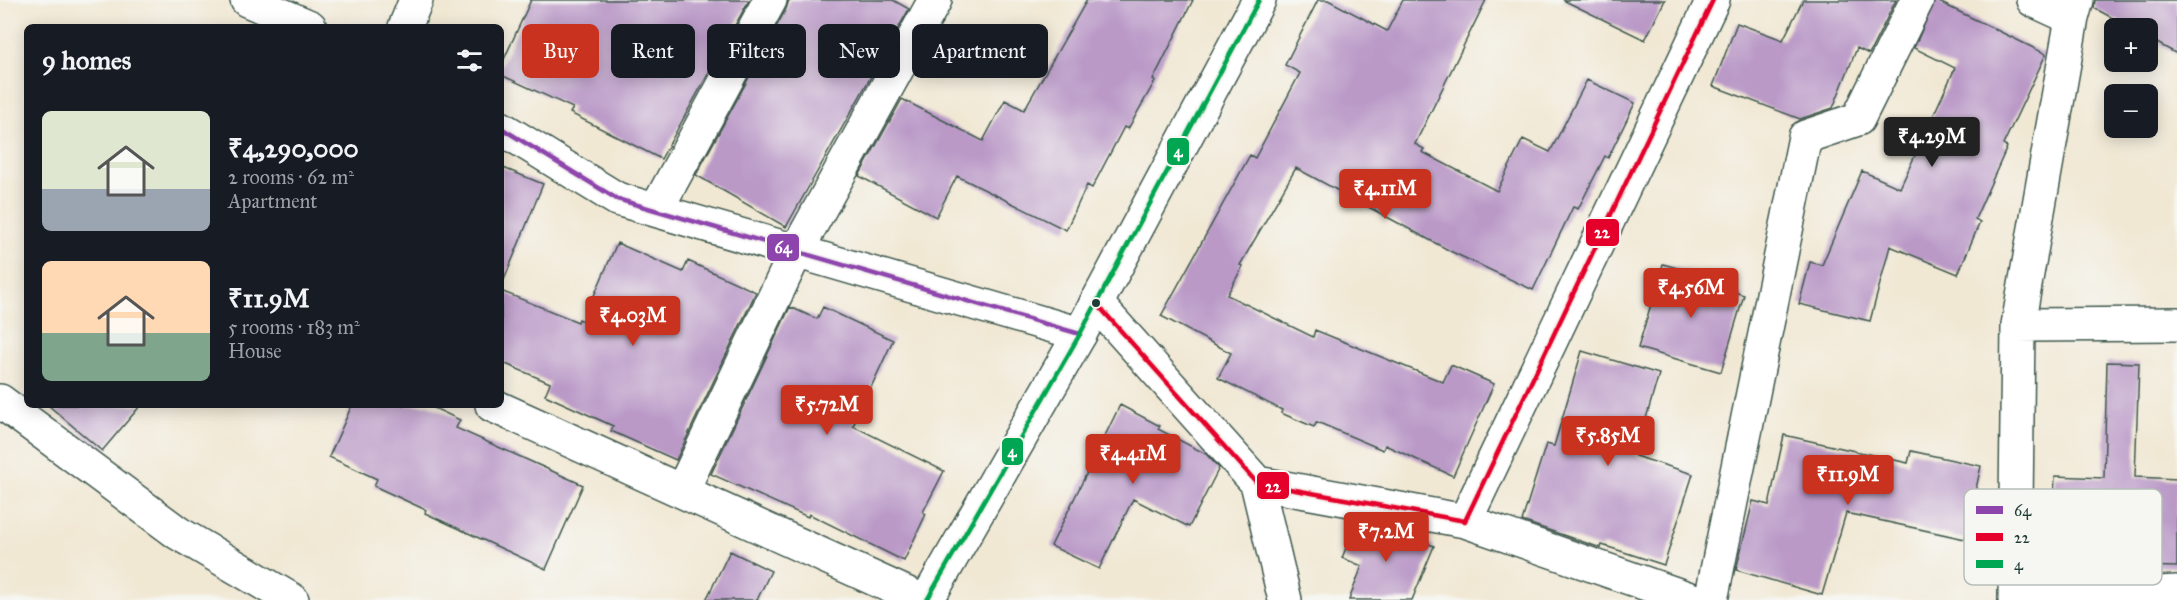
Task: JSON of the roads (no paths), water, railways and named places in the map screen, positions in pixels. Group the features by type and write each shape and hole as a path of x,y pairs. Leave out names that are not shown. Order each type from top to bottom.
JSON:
{"street":[{"path":"247,0 303,24"},
{"path":"406,24 416,0"},
{"path":"656,210 770,0"},
{"path":"682,491 796,252 935,0"},
{"path":"927,600 1080,334 1259,0"},
{"path":"1465,521 1713,0"},
{"path":"1711,600 1805,137 1858,119 1917,0"},
{"path":"2016,489 2018,325 2075,9 2033,0"},
{"path":"504,130 617,199 1080,334"},
{"path":"1096,303 1257,483 1285,600"},
{"path":"2018,325 2177,324"},
{"path":"0,401 178,533 292,600"},
{"path":"499,408 921,600"},
{"path":"1257,483 1465,521 1693,600"},
{"path":"2015,585 2015,600"},
{"path":"2038,600 2177,592"}]}
